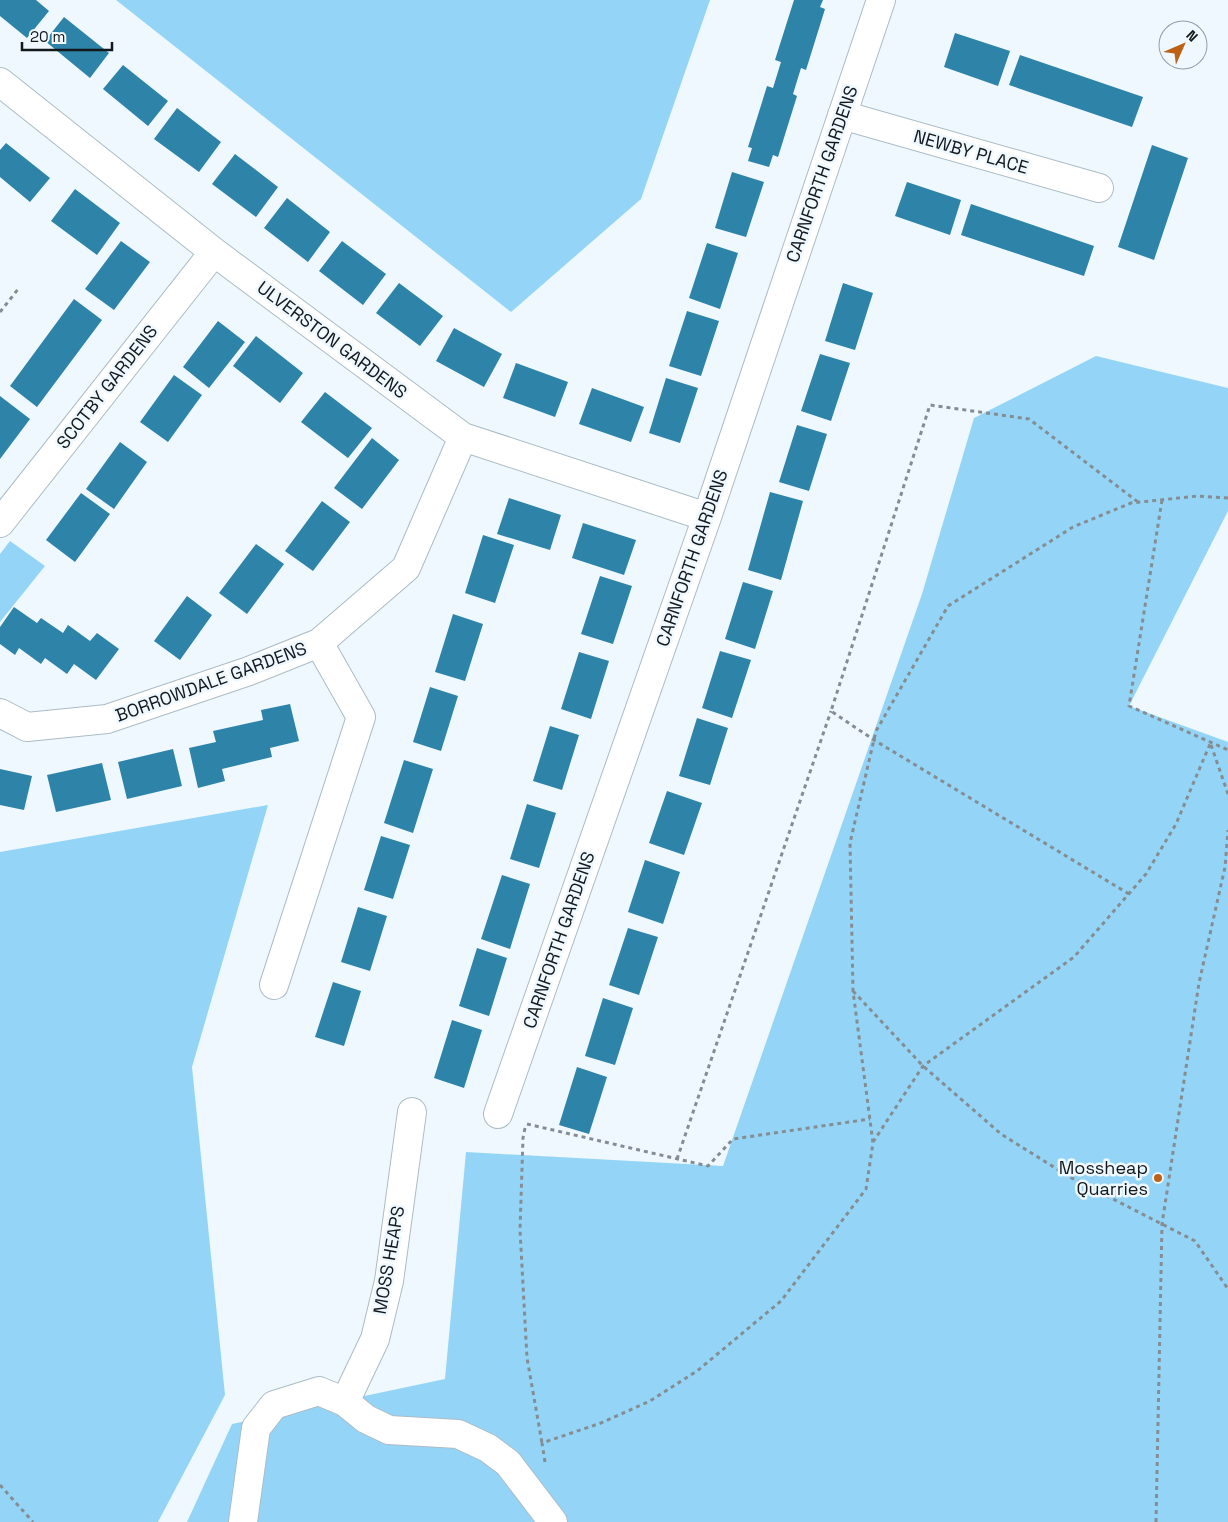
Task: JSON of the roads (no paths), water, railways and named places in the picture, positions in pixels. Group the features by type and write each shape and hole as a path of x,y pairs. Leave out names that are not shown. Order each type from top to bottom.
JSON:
{"street":[{"name":"CARNFORTH GARDENS","path":"498,1114 707,516 881,0"},
{"name":"ULVERSTON GARDENS","path":"0,82 214,252 462,437 707,516"},
{"name":"NEWBY PLACE","path":"842,115 1099,188"},
{"name":"SCOTBY GARDENS","path":"0,523 214,252"},
{"name":"BORROWDALE GARDENS","path":"0,713 27,727 106,719 249,671 319,643 406,568 462,437"},
{"path":"274,985 361,717 319,643"},
{"name":"MOSS HEAPS","path":"346,1402 375,1339 389,1282 412,1112"},
{"path":"243,1522 256,1428 274,1405 319,1391 346,1402 366,1419 388,1430 458,1434 488,1448 508,1463 553,1522"}],"place":[{"name":"Mossheap Quarries","path":"1158,1178"}]}
